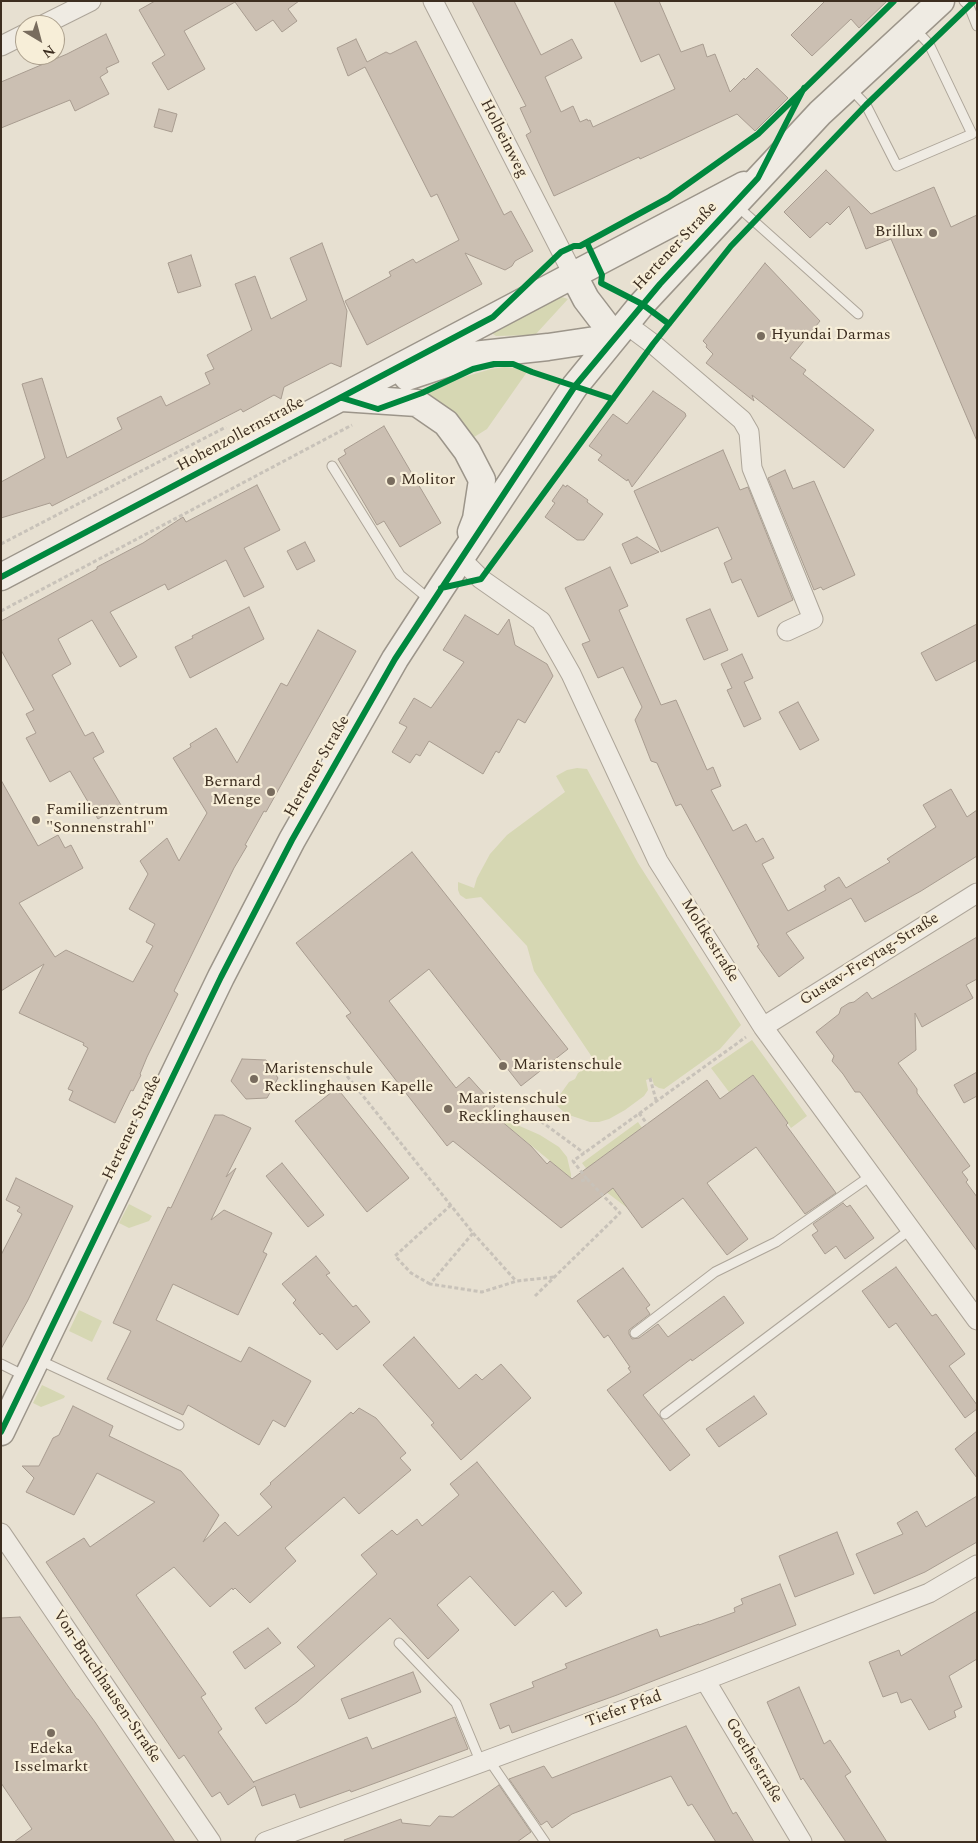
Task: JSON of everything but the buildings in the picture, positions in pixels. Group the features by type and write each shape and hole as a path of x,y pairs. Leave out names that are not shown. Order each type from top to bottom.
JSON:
{"main road":[{"name":"Hertener Straße","path":"1,1432 221,977 292,840 395,659 432,602 575,386 621,330 660,284 820,113 941,1"},
{"name":"Hohenzollernstraße","path":"1,577 758,178"},
{"path":"574,276 586,300 621,330"},
{"name":"Hohenzollernstraße","path":"342,398 473,356 548,347 621,330"},
{"path":"342,398 417,403 446,423 466,450 482,480 476,519 461,559"}],"street":[{"path":"63,15 91,1"},
{"name":"Holbeinweg","path":"434,1 574,276"},
{"path":"1,46 15,39"},
{"path":"621,330 653,344 742,420 749,432 752,468 813,619 787,631"},
{"name":"Moltkestraße","path":"461,559 481,579 541,621 571,674 658,861 763,1027 977,1320"},
{"name":"Gustav-Freytag-Straße","path":"763,1027 977,893"},
{"name":"Von-Bruchhausen-Straße","path":"1,1533 210,1842"},
{"name":"Tiefer Pfad","path":"265,1842 705,1680 930,1593 977,1565"},
{"name":"Goethestraße","path":"705,1680 802,1842"}],"lane":[{"path":"964,1 969,6 977,26"},
{"path":"848,86 866,104 897,166 972,134 929,44 912,26"},
{"path":"735,204 858,314"},
{"path":"332,466 400,575 432,602"},
{"path":"635,1333 715,1272 776,1242 872,1176"},
{"path":"665,1414 911,1229"},
{"path":"1,1364 32,1368 179,1425"},
{"path":"400,1643 456,1703 485,1761 545,1842"}],"path":[{"path":"1,611 356,422"},
{"path":"535,1296 620,1213 586,1179 573,1161 724,1051 763,1027"},
{"path":"343,1071 473,1233 516,1281"},
{"path":"650,1078 656,1100"},
{"path":"497,1113 536,1117 585,1153"},
{"path":"639,1113 647,1124"},
{"path":"581,1181 586,1179"},
{"path":"451,1205 394,1256 411,1273 430,1284 482,1292 516,1281 554,1277"},
{"path":"430,1284 473,1233"}],"green space":[{"path":"559,296 568,299 535,335 496,336 493,334 492,332"},
{"path":"504,367 527,372 487,429 471,439 444,405 425,395 457,379"},
{"path":"587,769 638,863 741,1025 720,1049 664,1089 654,1085 652,1078 646,1080 648,1090 644,1096 625,1110 599,1122 590,1122 566,1114 554,1103 569,1082 575,1079 578,1073 594,1060 534,971 527,946 481,897 466,899 460,895 458,890 458,882 474,888 477,878 490,854 507,835 565,792 556,776 567,770"},
{"path":"752,1040 807,1116 791,1128 753,1075 729,1092 711,1068"},
{"path":"500,1120 506,1120 540,1135 559,1147 567,1157 571,1178"},
{"path":"638,1122 642,1128 595,1162 630,1210 601,1188 582,1163"},
{"path":"129,1204 152,1216 149,1221 129,1228 119,1223"},
{"path":"79,1310 102,1321 92,1342 69,1331"},
{"path":"42,1385 65,1396 64,1398 41,1407 33,1403"}],"cycle path":[{"path":"1,577 493,317 561,252 574,246 580,246 668,198 758,134 894,1"},
{"path":"441,588 481,579 653,344 731,246 866,105 974,1"},
{"path":"1,1432 221,977 292,840 395,659 575,386 660,284 758,178 804,88"},
{"path":"587,243 602,275 601,283 642,304 669,324"},
{"path":"342,398 378,409 422,393 473,369 494,364 513,364 613,399"}],"place":[{"name":"Brillux","path":"933,233"},
{"name":"Hyundai Darmas","path":"761,336"},
{"name":"Molitor","path":"391,481"},
{"name":"Bernard Menge","path":"271,792"},
{"name":"Familienzentrum \"Sonnenstrahl\"","path":"36,820"},
{"name":"Maristenschule","path":"503,1066"},
{"name":"Maristenschule Recklinghausen Kapelle","path":"254,1079"},
{"name":"Maristenschule Recklinghausen","path":"448,1109"},
{"name":"Edeka Isselmarkt","path":"51,1733"}]}
